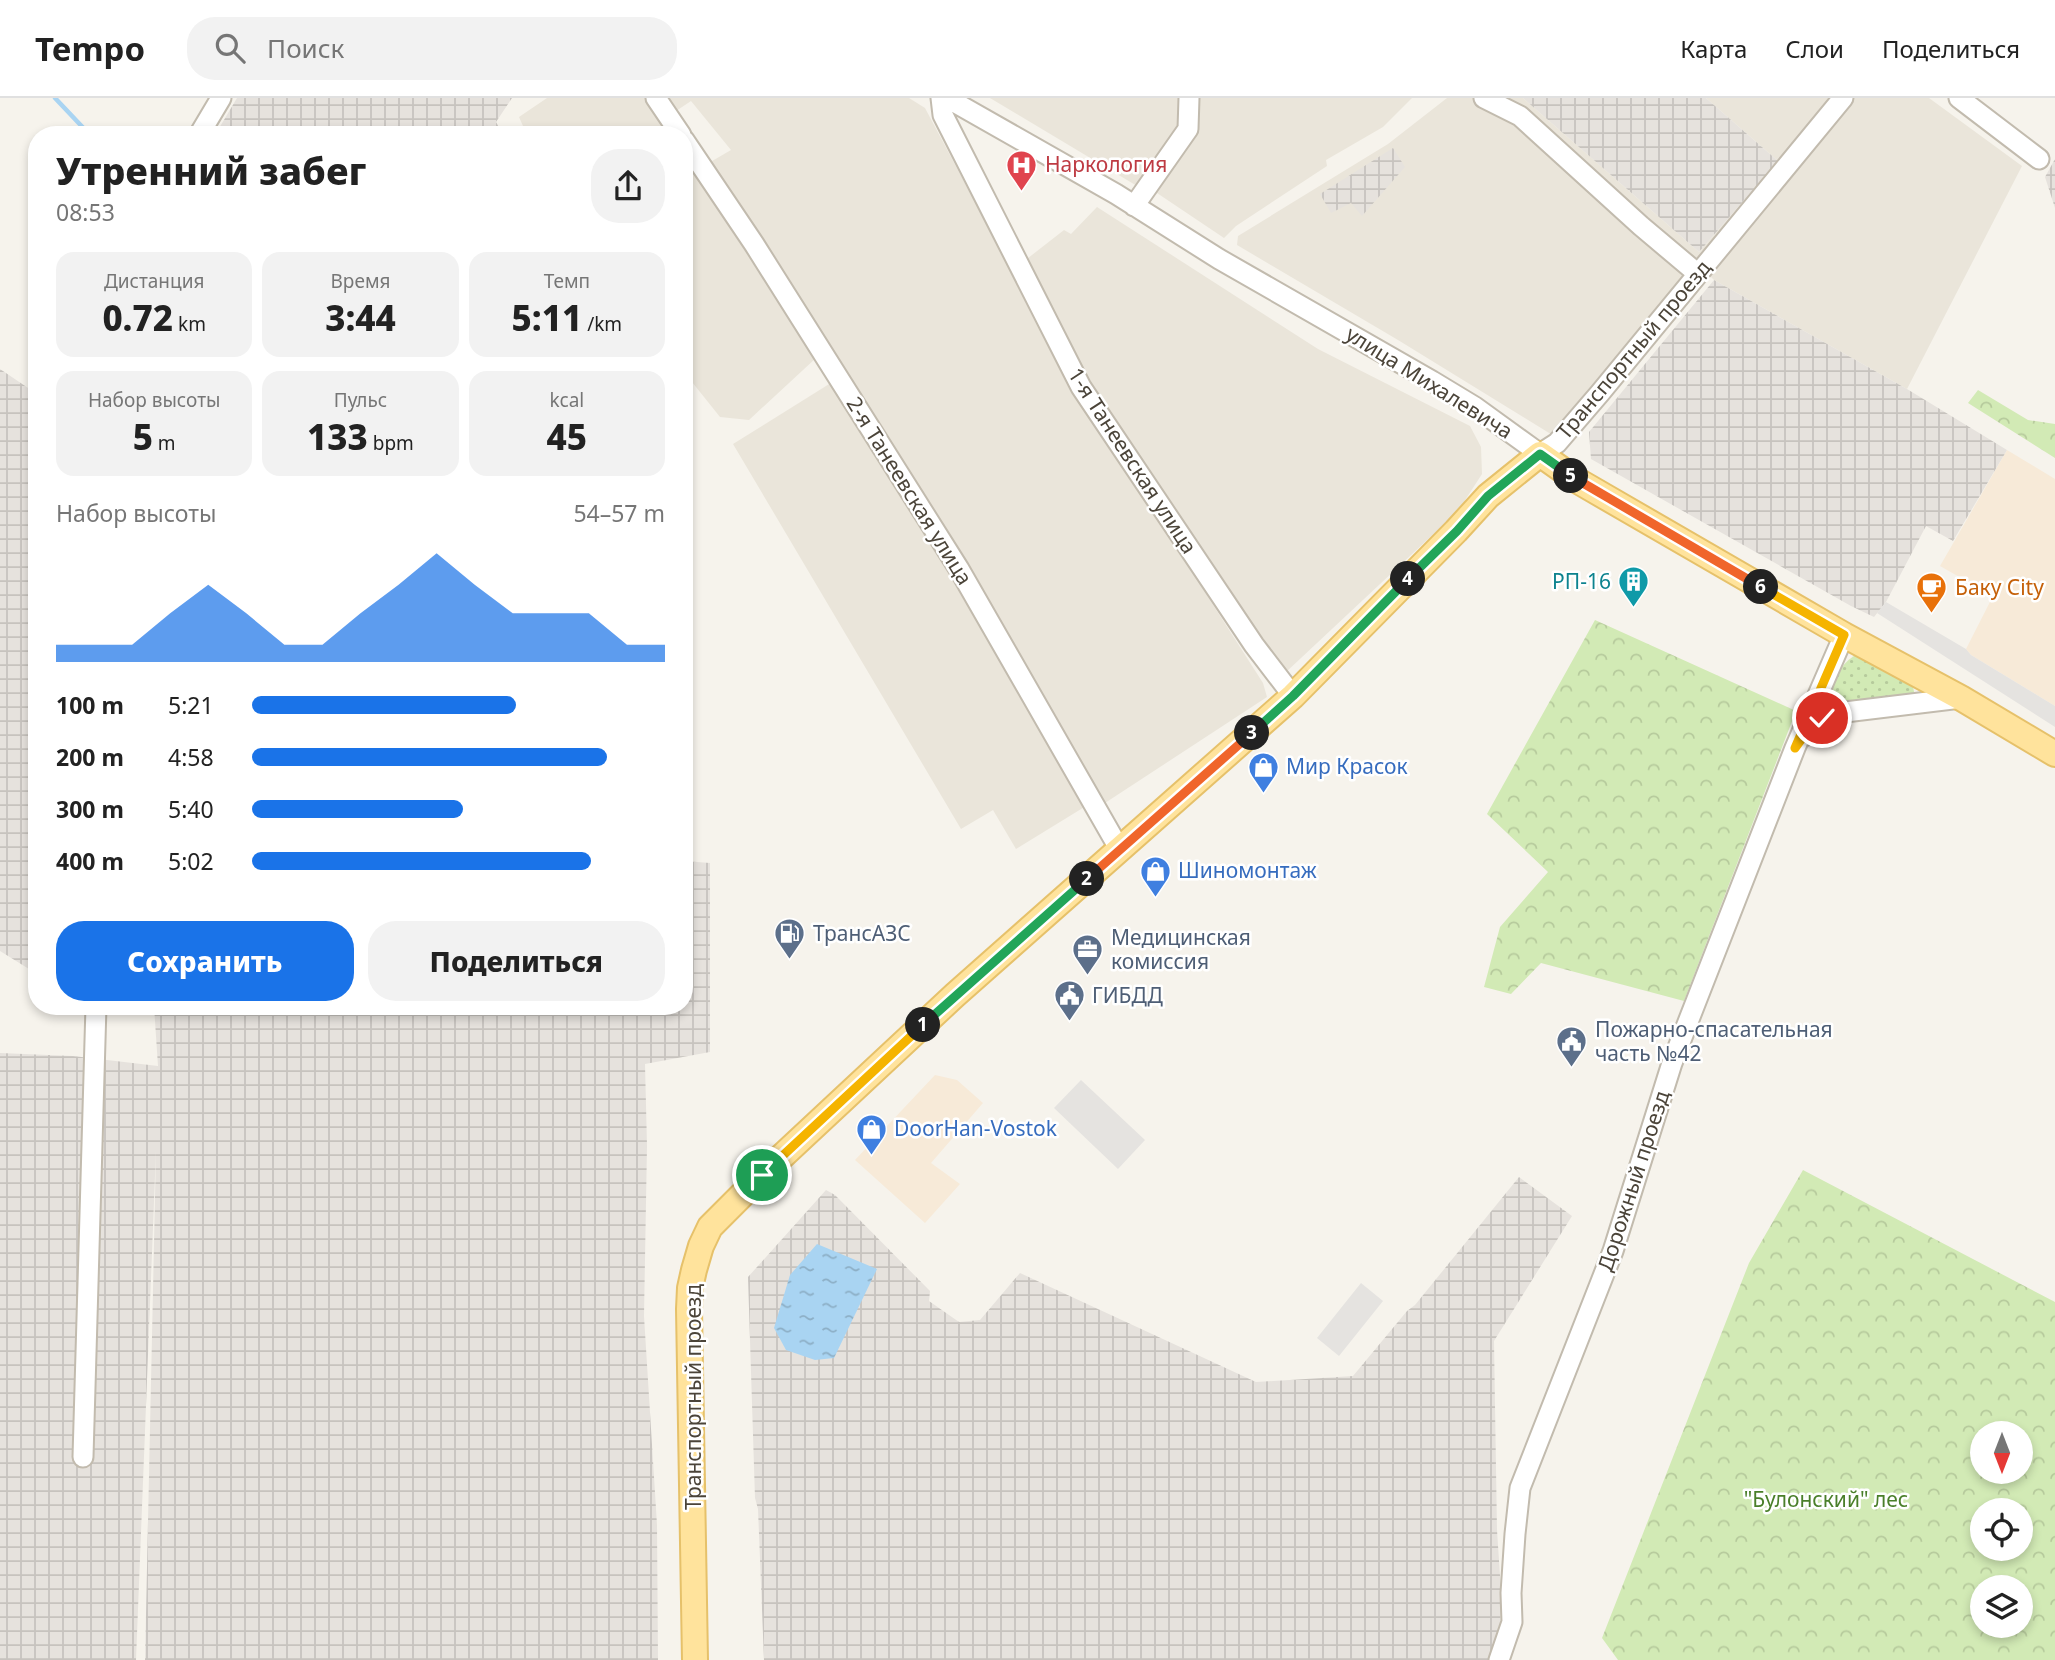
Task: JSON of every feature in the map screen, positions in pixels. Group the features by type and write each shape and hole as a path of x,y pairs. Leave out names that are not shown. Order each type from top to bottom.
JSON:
{"main road":[{"name":"Транспортный проезд","path":"695,1660 689,1309 694,1270 710,1227 955,995 1293,696 1457,531 1488,496 1540,454"},
{"name":"улица Михалевича","path":"1540,454 1578,481 2055,754"}],"street":[{"path":"204,126 221,98"},
{"path":"656,98 675,126"},
{"name":"1-я Танеевская улица","path":"941,98 943,115 1081,387 1254,645 1293,696"},
{"name":"улица Михалевича","path":"947,98 1432,381 1475,407 1540,454"},
{"path":"1134,206 1188,129 1189,98"},
{"path":"1484,98 1520,116 1698,274"},
{"name":"Транспортный проезд","path":"1540,454 1557,443 1843,98"},
{"path":"1959,98 2039,159"},
{"name":"2-я Танеевская улица","path":"693,153 754,244 959,569 1120,850"},
{"name":"Дорожный проезд","path":"1499,1660 1512,1622 1511,1593 1520,1488 1613,1251 1672,1063 1795,748 1844,635"},
{"path":"1795,748 1811,726 1822,718 1837,713 1961,698"},
{"path":"83,1457 96,1015"}],"shaded area":[{"path":"237,98 512,98 496,122 498,126 220,126"},
{"path":"547,98 645,98 663,126 523,126 519,117"},
{"path":"667,98 909,98 925,108 1070,381 1263,683 1267,697 1105,803 907,466 707,164 731,150 691,101 676,111"},
{"path":"990,98 1181,98 1180,136 1142,189"},
{"path":"1197,98 1412,98 1383,127 1326,160 1327,166 1236,226 1224,238 1154,191 1188,148 1197,128"},
{"path":"1447,98 1523,98 1699,252 1778,161 1706,98 1929,98 2022,166 1907,389 1714,280 1698,264 1554,436 1237,245 1238,236 1388,144"},
{"path":"1523,98 1706,98 1778,161 1699,252"},
{"path":"1393,148 1405,167 1362,216 1351,203 1331,213 1320,194"},
{"path":"2055,159 2055,208 2045,177"},
{"path":"693,172 816,358 749,420 720,417 693,383"},
{"path":"1097,207 1318,349 1470,426 1481,447 1482,474 1458,511 1285,673 1093,399 1023,262 1064,230 1071,234"},
{"path":"1714,280 1907,389 2007,450 1953,541 1926,526 1886,602 1874,617 1591,459 1589,432"},
{"path":"0,369 28,388 28,968 0,951"},
{"path":"834,381 1086,806 1016,849 993,810 961,829 733,444"},
{"path":"2007,450 2055,479 2055,706 1971,655 1966,649 1993,596 1940,566"},
{"path":"1886,602 2055,706 2055,727 1877,613"},
{"path":"693,862 710,863 710,1052 645,1064 647,1146 644,1316 657,1525 658,1660 145,1660 156,1151 136,1660 0,1660 0,1053 73,1056 158,1066 155,1015 693,1015"},
{"path":"935,1075 957,1080 983,1103 931,1163 960,1184 925,1223 855,1160"},
{"path":"1081,1080 1145,1140 1118,1169 1054,1108"},
{"path":"1519,1177 1572,1216 1494,1341 1497,1530 1501,1591 1500,1636 1490,1660 764,1660 758,1509 755,1498 748,1277 826,1190 835,1195 930,1291 929,1301 959,1322 980,1320 1020,1273 1256,1382 1353,1376 1415,1305"},
{"path":"1361,1283 1383,1301 1339,1356 1317,1338"}],"green space":[{"path":"1978,390 2028,420 2055,424 2055,458 1968,403"},
{"path":"1595,620 1796,711 1684,1001 1541,963 1511,994 1484,987 1500,927 1548,872 1487,814"},
{"path":"1856,655 1913,687 1915,696 1841,704 1833,696 1836,678 1842,667"},
{"name":"\"Булонский\" лес","path":"1803,1170 2055,1302 2055,1660 1618,1660 1602,1638 1749,1263"}],"water":[{"path":"817,1244 877,1269 834,1358 815,1360 786,1350 774,1328 790,1275"}],"waterway":[{"path":"55,98 81,126"}],"place":[{"name":"Наркология","path":"1022,192"},
{"name":"РП-16","path":"1634,609"},
{"name":"Баку City","path":"1932,615"},
{"name":"Мир Красок","path":"1263,794"},
{"name":"Шиномонтаж","path":"1155,898"},
{"name":"ТрансАЗС","path":"790,961"},
{"name":"Медицинская комиссия","path":"1088,977"},
{"name":"ГИБДД","path":"1069,1023"},
{"name":"Пожарно-спасательная часть №42","path":"1572,1069"},
{"name":"DoorHan-Vostok","path":"871,1156"}],"route":[{"path":"762,1175 955,995 1293,696 1457,531 1488,496 1540,454 1578,481 1844,635 1795,748 1811,726 1822,718"}]}
